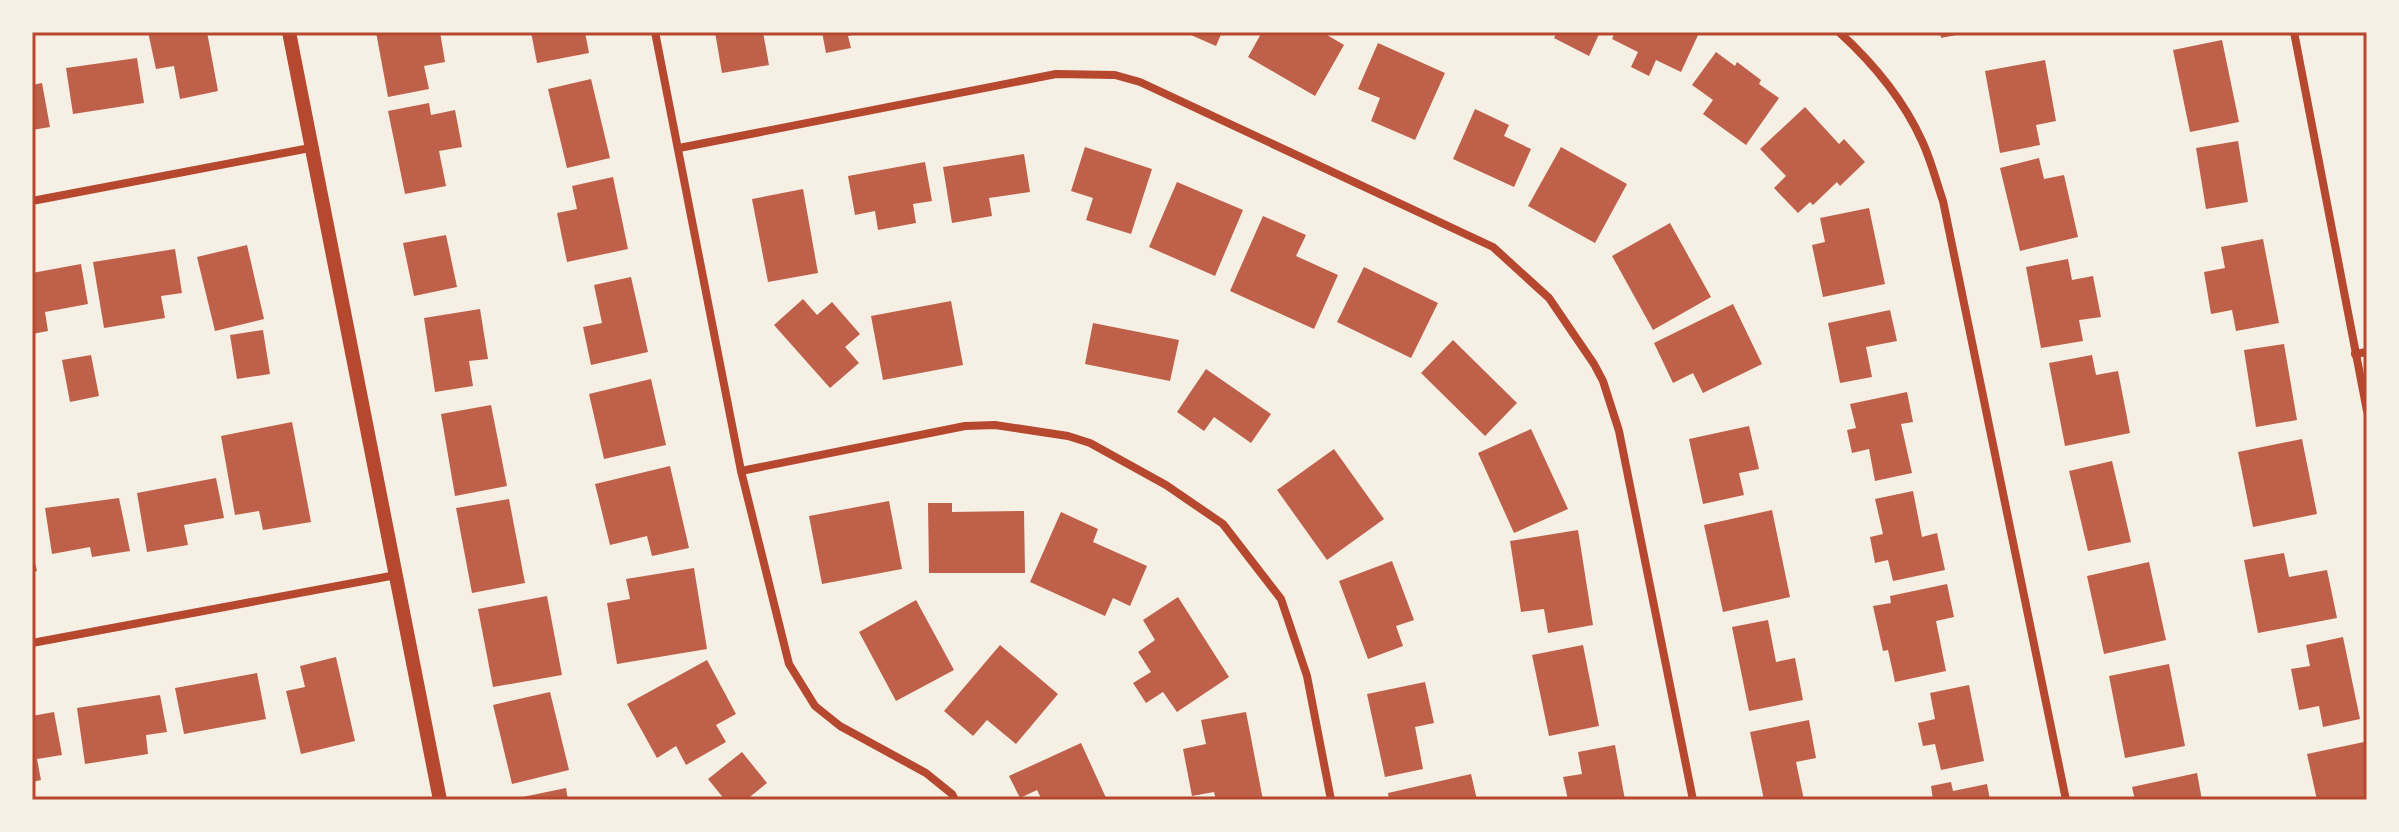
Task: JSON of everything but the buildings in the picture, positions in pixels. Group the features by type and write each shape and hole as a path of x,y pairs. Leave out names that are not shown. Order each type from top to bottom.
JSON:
{"street":[{"path":"289,32 440,800"},
{"path":"655,32 741,471 789,664 815,706 840,726 926,773 955,800"},
{"path":"1839,32 1864,54 1895,93 1922,142 1943,201 2066,800"},
{"path":"2294,32 2367,411"},
{"path":"679,148 1056,74 1115,75 1163,91 1283,151 1493,247 1549,298 1603,381 1619,431 1693,800"},
{"path":"32,201 310,148"},
{"path":"2355,354 2367,352"},
{"path":"741,471 965,426 995,425 1068,436 1090,443 1166,485 1223,524 1281,599 1307,676 1331,800"},
{"path":"32,643 396,575"}]}
